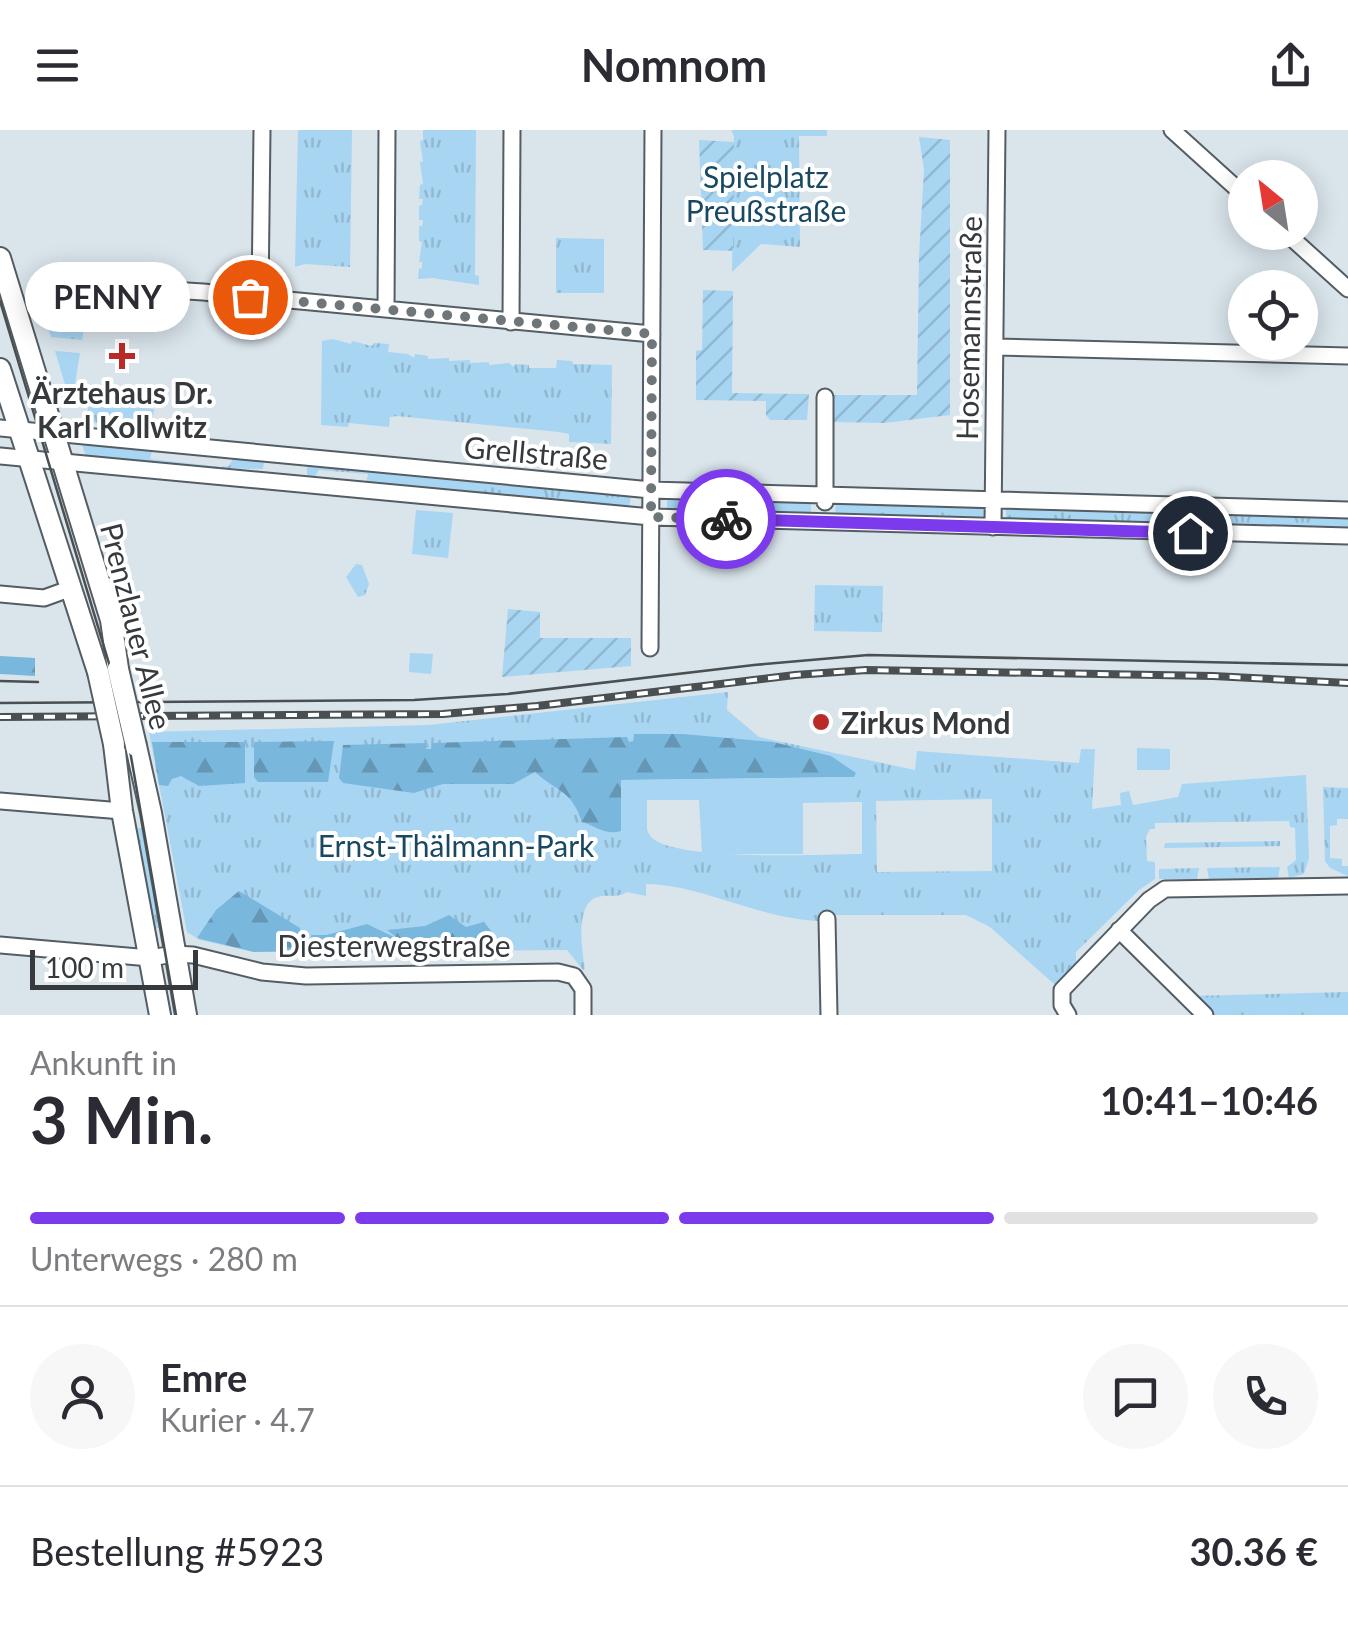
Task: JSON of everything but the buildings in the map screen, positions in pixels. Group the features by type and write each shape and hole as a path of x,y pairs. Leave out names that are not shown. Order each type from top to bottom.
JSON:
{"main road":[{"name":"Prenzlauer Allee","path":"0,258 111,620 108,670 122,811 160,1015"},
{"name":"Prenzlauer Allee","path":"0,369 10,429 29,459 69,589 108,670 136,746 186,1015"}],"street":[{"path":"260,298 262,130"},
{"path":"386,309 388,130"},
{"path":"510,322 512,130"},
{"path":"650,648 653,130"},
{"name":"Hosemannstraße","path":"993,527 998,130"},
{"path":"1172,130 1228,181"},
{"path":"1305,250 1348,289"},
{"path":"170,299 187,291 652,334"},
{"path":"995,347 1348,356"},
{"path":"824,397 825,521"},
{"name":"Grellstraße","path":"10,429 651,490 1348,510"},
{"name":"Grellstraße","path":"0,456 651,517 1348,536"},
{"path":"0,594 44,598 69,589"},
{"path":"0,801 122,811"},
{"path":"1068,1015 1062,1005 1062,990 1165,888 1348,886"},
{"path":"827,919 828,1015"},
{"path":"1119,930 1205,1015"},
{"path":"0,945 150,958 174,954"},
{"name":"Diesterwegstraße","path":"174,954 212,957 262,972 306,976 558,972 578,980 583,989 583,1015"}],"green space":[{"path":"298,130 352,130 350,267 295,267"},
{"path":"423,130 476,130 475,275 479,276 479,285 418,279 422,268 419,226 423,220 419,220 419,206 423,199 419,199 423,184"},
{"name":"Spielplatz Preußstraße","path":"731,130 827,130 827,136 799,136 800,247 761,244 732,272 734,136"},
{"path":"919,137 950,140 950,415 884,423 833,422 834,395 917,395 924,169"},
{"path":"699,140 734,142 733,251 703,250"},
{"path":"556,238 604,239 604,293 556,293"},
{"path":"703,290 733,291 732,393 809,394 807,420 770,420 766,401 696,400 696,351 702,350"},
{"path":"39,300 89,304 82,340 51,337"},
{"path":"333,339 372,346 389,344 388,352 414,358 415,354 428,359 470,360 489,365 556,368 557,360 612,365 611,444 569,442 569,434 559,432 397,416 390,417 389,427 321,425 322,341"},
{"path":"55,351 80,353 72,402 70,401"},
{"path":"88,406 154,409 152,428 87,422"},
{"path":"82,444 152,451 150,459 221,467 229,466 233,458 264,461 263,469 205,468 86,457"},
{"path":"307,465 631,496 629,508 366,484 368,474 319,470 314,478 307,477"},
{"path":"667,497 811,501 811,514 667,510"},
{"path":"836,501 984,506 984,516 835,515"},
{"path":"1006,506 1348,516 1348,529 1006,519"},
{"path":"416,510 453,513 448,558 412,554"},
{"path":"356,564 362,565 369,584 365,595 358,597 346,577"},
{"path":"815,585 883,586 882,632 814,631"},
{"path":"508,609 540,612 540,638 631,638 631,666 502,677"},
{"path":"410,653 433,654 431,674 409,672"},
{"path":"0,656 35,658 35,676 0,674"},
{"name":"Ernst-Thälmann-Park","path":"728,692 727,710 759,737 915,770 917,751 1079,763 1081,749 1095,749 1092,809 1121,805 1120,793 1129,791 1133,805 1178,797 1182,784 1306,775 1309,858 1304,874 1289,878 1287,867 1296,860 1295,828 1290,827 1289,821 1155,823 1155,829 1150,829 1146,837 1147,861 1155,862 1155,879 1076,952 1076,967 1063,981 1054,984 990,927 966,915 824,915 818,921 795,919 688,890 646,884 646,896 627,892 595,898 589,903 582,920 583,970 567,950 254,952 200,940 187,932 149,732 429,725","holes":["854,777 854,802 862,802 862,854 714,853 661,843 647,829 647,780","992,799 992,871 877,872 876,801"]},
{"path":"634,734 773,742 831,756 856,773 854,777 621,780 621,831 611,832 582,822 568,797 535,772 513,784 443,784 414,793 343,783 339,778 343,745 426,743 426,749 431,749 432,743 627,737 629,742"},
{"path":"334,741 328,782 258,782 254,777 254,742"},
{"path":"152,742 245,742 245,783 199,786 181,776 172,779 168,786 159,785"},
{"path":"1137,748 1170,749 1170,770 1137,770"},
{"path":"854,777 854,802 803,803 803,854 702,854 699,800 647,800 647,831 621,831 621,780"},
{"path":"1323,787 1348,788 1348,819 1337,819 1337,825 1330,826 1330,858 1342,859 1342,866 1348,866 1348,876 1330,868 1325,861"},
{"path":"149,827 162,927 153,929 131,829"},
{"path":"1280,841 1280,846 1164,848 1165,843"},
{"path":"1280,867 1278,878 1209,879 1207,868"},
{"path":"1199,868 1197,879 1159,879 1159,869"},
{"path":"239,891 300,928 301,951 254,952 197,938 216,910"},
{"path":"449,915 466,927 484,922 500,942 498,950 406,953 400,940 387,930 425,926"},
{"path":"367,924 392,936 403,953 311,952 311,935"},
{"path":"1348,992 1348,1015 1209,1015 1192,996"}],"tram line":[{"path":"0,301 111,670 129,745 176,1015"},
{"path":"0,703 414,700 507,694 868,655 1348,665"},
{"path":"0,681 38,682"}],"railway":[{"path":"0,717 443,714 866,670 1213,676 1348,683"}],"way so far":[{"path":"250,297 652,334 651,517 726,519"}],"place":[{"name":"PENNY","path":"250,297"},
{"name":"Ärztehaus Dr. Karl Kollwitz","path":"122,356"},
{"name":"Zirkus Mond","path":"821,722"}],"route":[{"path":"726,519 1190,533"}]}
